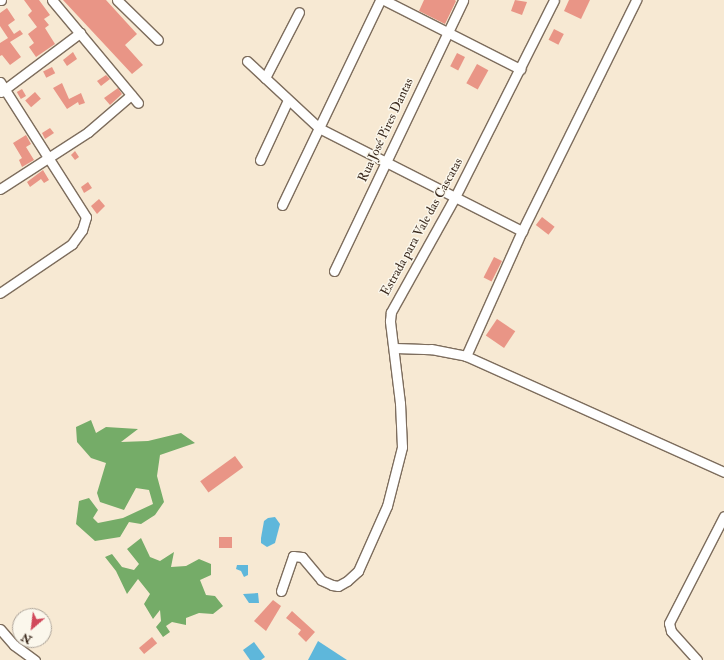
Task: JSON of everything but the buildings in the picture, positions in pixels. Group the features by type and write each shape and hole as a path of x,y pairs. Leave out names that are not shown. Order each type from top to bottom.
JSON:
{"street":[{"path":"52,0 138,103"},
{"path":"117,0 158,40"},
{"path":"282,205 380,0"},
{"path":"384,0 520,69"},
{"name":"Rua José Pires Dantas","path":"334,271 463,0"},
{"name":"Estrada para Vale das Cascatas","path":"281,591 293,556 302,557 321,580 332,585 338,586 347,582 358,571 387,506 402,448 394,348 390,321 394,304 455,197 554,0"},
{"path":"466,356 522,231 636,0"},
{"path":"265,78 299,12"},
{"path":"0,293 72,244 85,223 85,212 2,88 80,33"},
{"path":"247,61 319,128 386,160 522,231"},
{"path":"0,190 47,157 88,132 131,95"},
{"path":"260,160 288,100"},
{"path":"394,348 431,349 466,356 724,472"},
{"path":"697,660 671,631 669,623 724,516"},
{"path":"0,629 14,645 34,660"}],"green space":[{"path":"91,420 96,433 106,427 138,429 121,442 148,441 181,433 195,443 160,455 157,476 164,502 155,515 141,524 129,522 120,537 95,541 76,524 79,501 89,498 98,510 93,518 98,523 123,518 153,504 149,490 136,488 124,510 100,502 97,493 106,463 91,458 77,442 76,427"},
{"path":"141,538 150,557 160,561 174,552 171,567 186,566 199,559 211,564 211,575 200,580 206,595 215,596 223,606 213,614 199,613 186,618 186,625 172,622 166,626 170,632 163,637 156,627 161,621 160,610 153,619 144,604 150,594 138,579 127,594 116,571 105,557 112,554 122,567 134,570 139,564 127,549"}],"water":[{"path":"275,517 280,524 275,543 267,547 261,543 264,521 268,518"},
{"path":"237,565 248,565 248,575 244,577 241,571 236,569"},
{"path":"258,593 259,603 249,603 243,594"},
{"path":"318,641 347,660 308,660"},
{"path":"254,642 265,657 261,660 250,660 243,650"}]}
